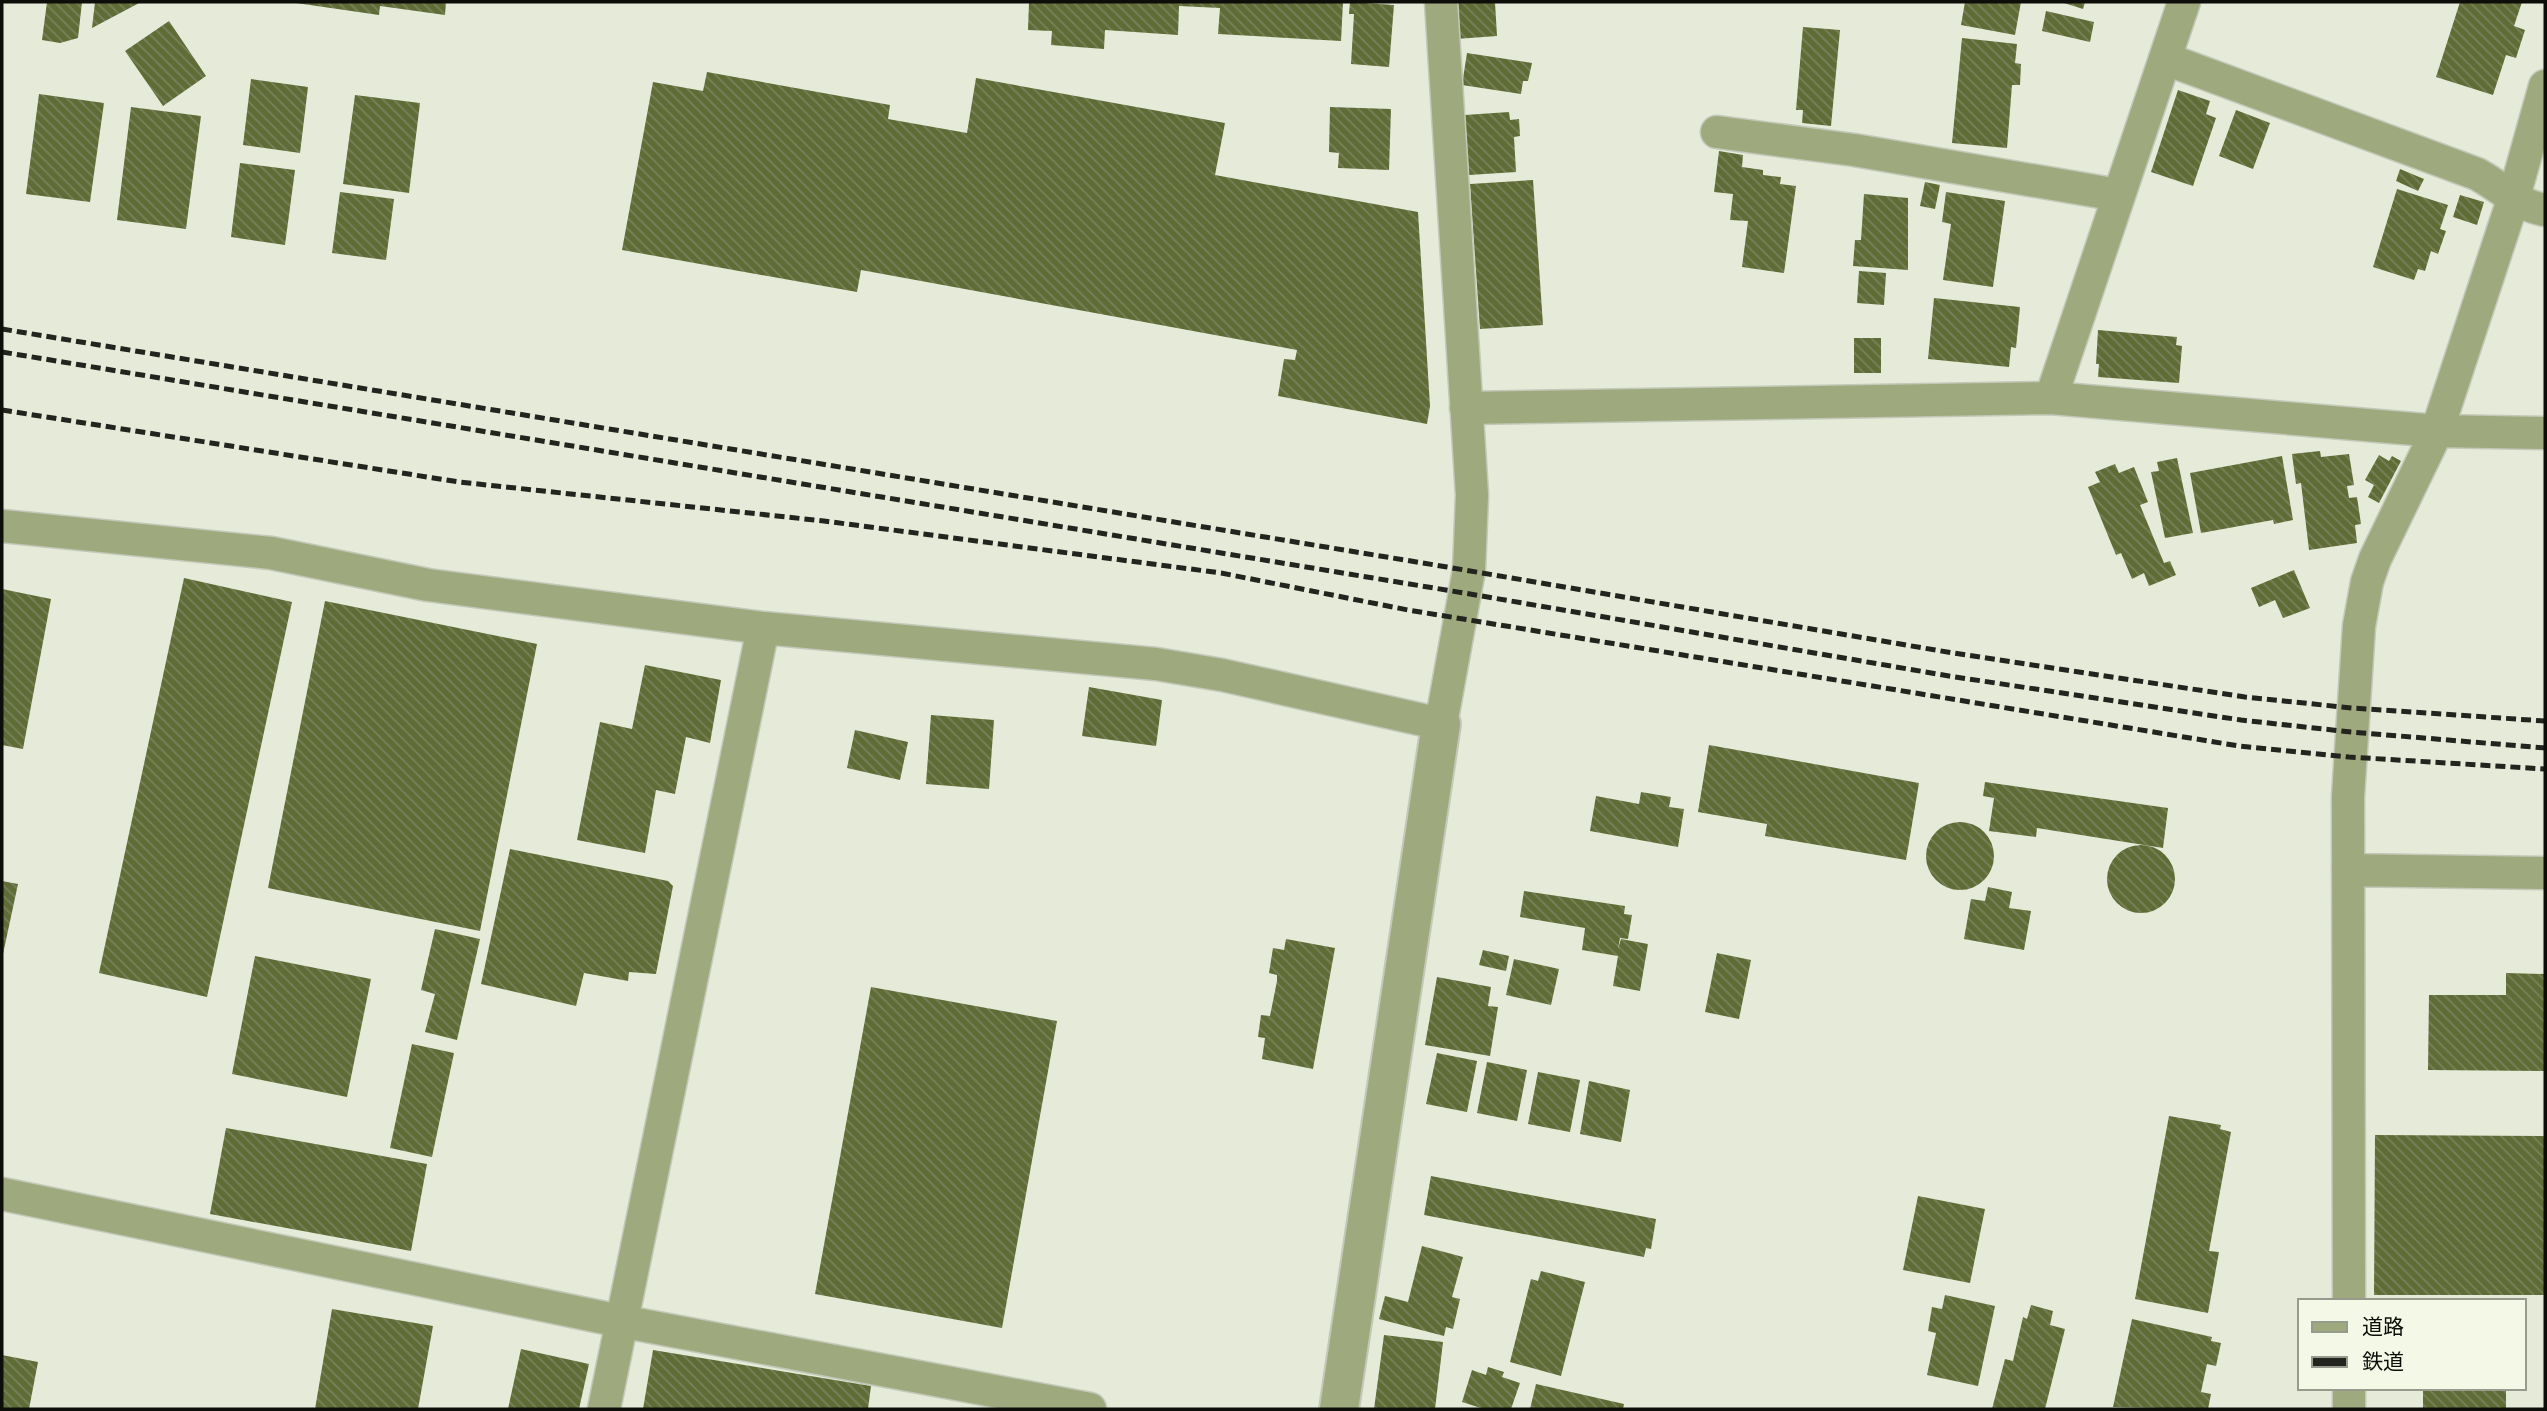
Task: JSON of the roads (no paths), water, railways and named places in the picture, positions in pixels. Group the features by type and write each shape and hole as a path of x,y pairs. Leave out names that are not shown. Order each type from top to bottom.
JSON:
{"street":[{"path":"1339,1409 1441,724 1469,570 1472,495 1441,2"},
{"path":"2051,398 2184,2"},
{"path":"2166,59 2477,174 2497,184 2513,200 2545,210"},
{"path":"2349,1299 2348,870 2352,692 2363,597 2375,559 2437,431 2513,200 2545,86"},
{"path":"1717,132 1854,150 2119,195"},
{"path":"1466,408 2051,398 2437,431 2545,433"},
{"path":"2,526 271,553 428,585 763,628 1156,664 1222,675 1441,724"},
{"path":"604,1409 763,628"},
{"path":"2348,870 2545,873"},
{"path":"2,1194 620,1321 1090,1409"},
{"path":"2349,1390 2349,1409"}],"railway":[{"path":"2,329 1953,653 2245,697 2352,708 2545,721"},
{"path":"2,352 1464,593 1949,676 2241,720 2545,748"},
{"path":"2,410 459,482 824,521 1221,573 1408,610 2239,746 2349,757 2545,769"}]}
